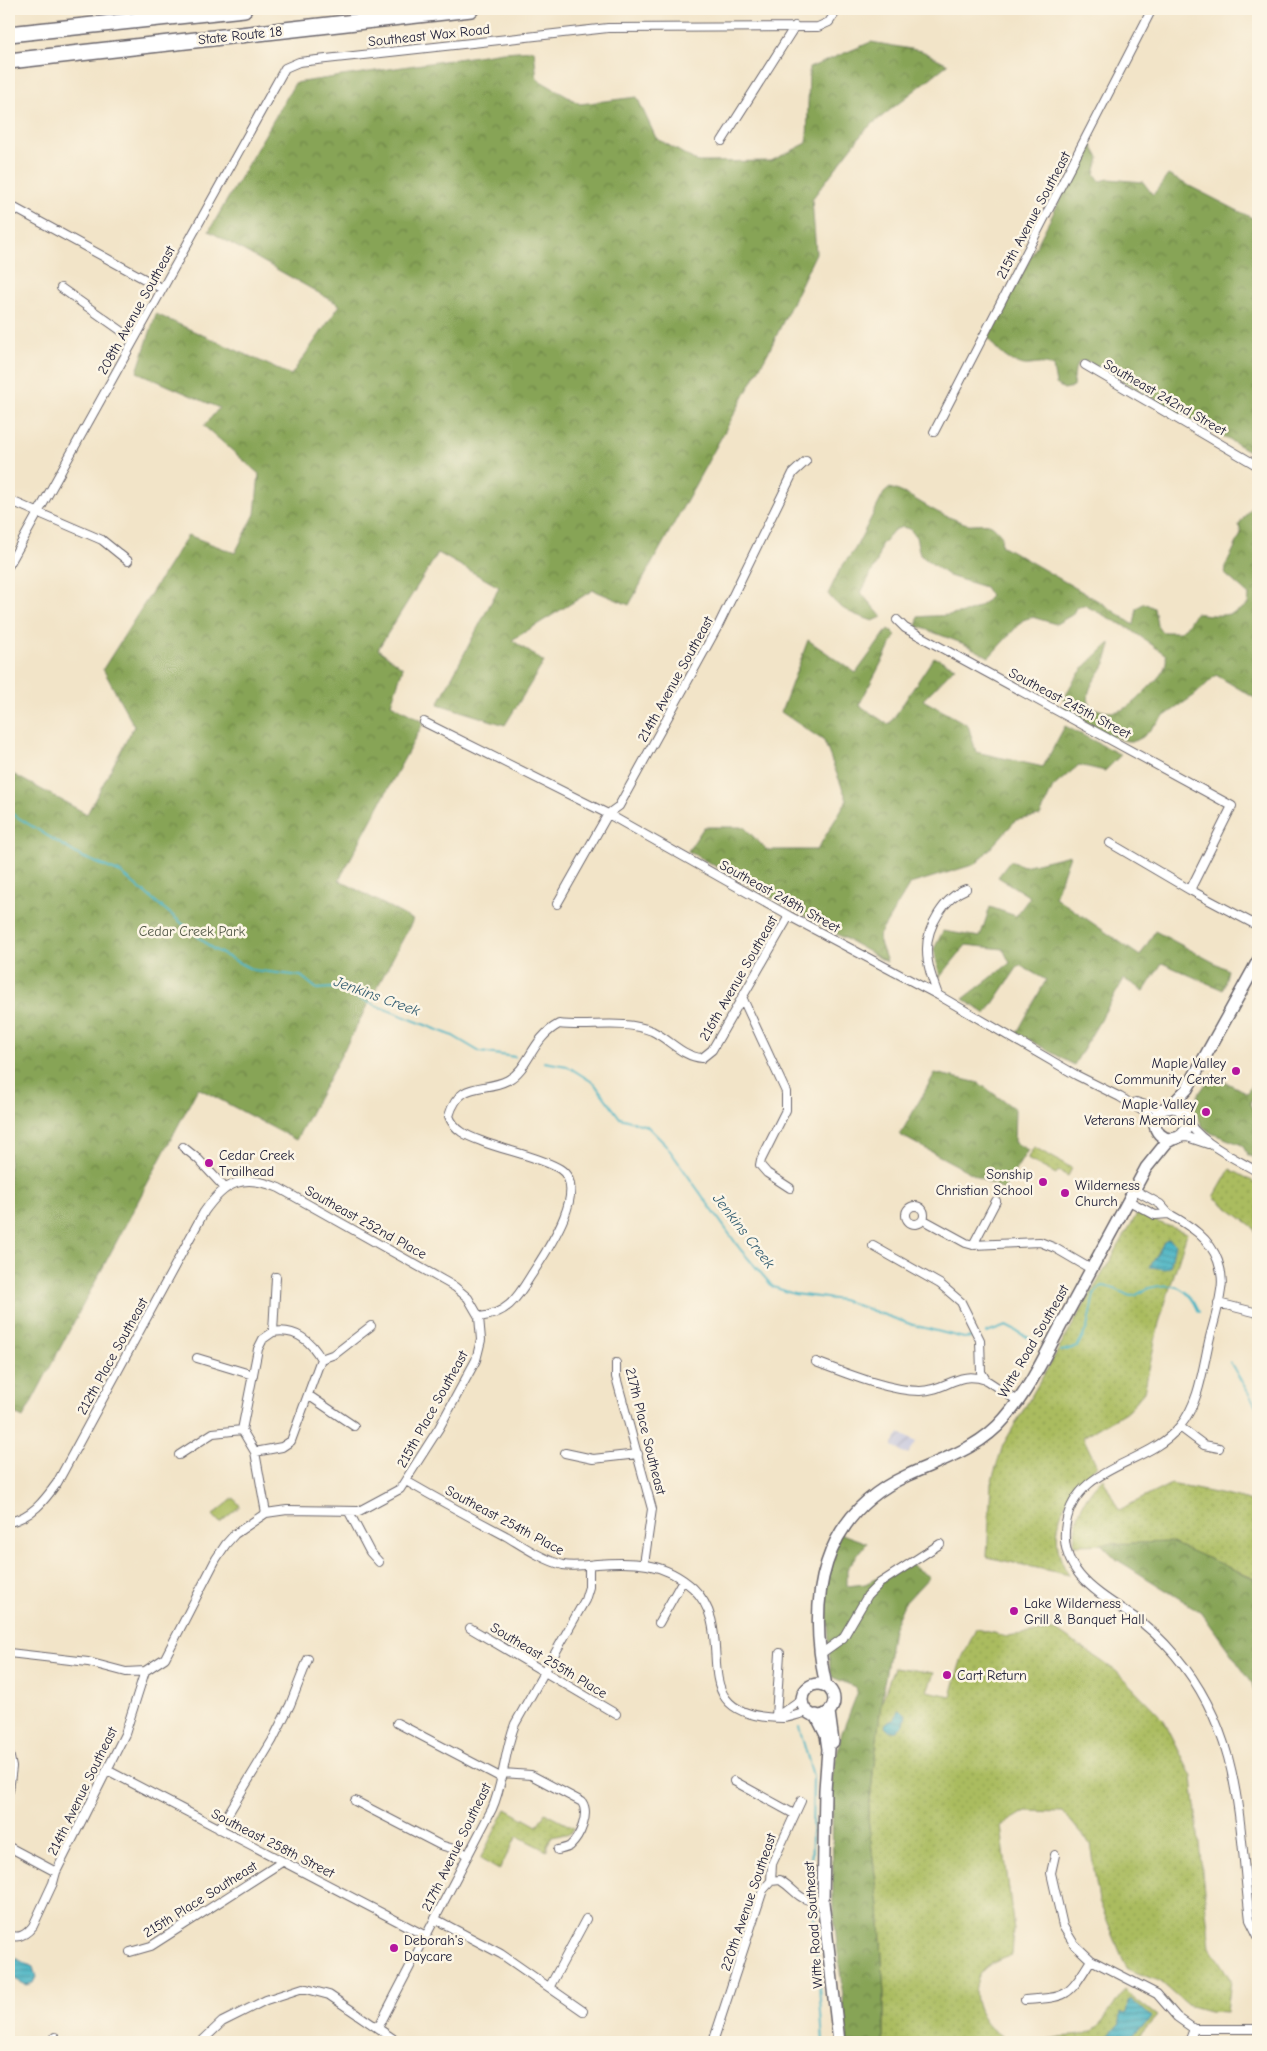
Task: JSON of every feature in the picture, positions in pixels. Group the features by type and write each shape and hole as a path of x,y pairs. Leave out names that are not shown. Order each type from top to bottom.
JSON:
{"highway":[{"name":"State Route 18","path":"9,34 244,9"},
{"name":"State Route 18","path":"9,61 471,9"}],"street":[{"name":"Southeast Wax Road","path":"285,68 299,62 608,28 823,25 833,18 838,9"},
{"name":"215th Avenue Southeast","path":"934,432 1152,9"},
{"path":"722,141 795,26"},
{"name":"208th Avenue Southeast","path":"9,565 285,68"},
{"path":"9,205 162,288"},
{"path":"61,288 133,339"},
{"name":"Southeast 242nd Street","path":"1086,365 1258,466"},
{"name":"214th Avenue Southeast","path":"557,904 608,814 619,806 719,624 793,473 806,461"},
{"path":"9,500 102,540 128,561"},
{"name":"Southeast 245th Street","path":"897,620 905,628 1232,806 1190,890"},
{"name":"Southeast 248th Street","path":"424,722 608,814 788,916 938,996 1076,1075 1120,1097 1151,1116 1157,1128"},
{"path":"1110,843 1190,890 1258,926"},
{"path":"938,996 928,967 926,950 929,935 948,901 956,893 966,889"},
{"name":"216th Avenue Southeast","path":"479,1317 495,1315 516,1297 552,1243 572,1196 572,1185 567,1175 552,1165 496,1147 458,1130 449,1116 458,1100 474,1087 498,1083 515,1075 528,1060 531,1051 542,1036 559,1024 630,1026 651,1031 694,1057 702,1058 712,1050 788,916"},
{"path":"1219,1149 1193,1138 1162,1136 1157,1128 1157,1117 1182,1097 1258,960"},
{"path":"742,998 786,1092 787,1101 786,1110 760,1160 760,1165 767,1173 790,1188"},
{"path":"1175,1138 1186,1127 1187,1100 1215,1050 1212,1045"},
{"name":"Southeast 248th Street","path":"1120,1097 1149,1107 1168,1108"},
{"path":"1168,1108 1179,1109 1186,1117 1191,1128 1219,1149 1258,1172"},
{"name":"Witte Road Southeast","path":"1146,1168 1157,1128"},
{"name":"Witte Road Southeast","path":"826,1776 834,1747 829,1712 834,1698 820,1686 822,1656 819,1608 821,1581 832,1547 848,1519 862,1504 890,1484 964,1451 979,1441 1005,1418 1018,1401 1146,1168 1162,1147 1175,1138"},
{"path":"183,1147 198,1159 224,1187"},
{"name":"Southeast 252nd Place","path":"224,1187 243,1181 267,1183 279,1188 455,1287 468,1298 479,1317"},
{"name":"212th Place Southeast","path":"9,1522 24,1518 34,1511 57,1483 204,1212 224,1187"},
{"path":"1135,1190 1160,1204 1169,1214 1193,1228 1212,1248 1218,1261 1222,1280 1218,1303 1194,1402 1180,1427 1152,1450 1104,1471 1081,1490 1070,1507 1065,1542 1067,1553 1079,1576 1104,1599 1148,1627 1164,1642 1191,1675 1211,1708 1221,1732 1235,1781 1250,1920 1258,1936"},
{"path":"974,1244 996,1201"},
{"path":"1129,1201 1155,1215 1169,1214"},
{"path":"924,1220 966,1242 974,1244 1040,1242 1056,1248 1091,1269"},
{"path":"874,1246 940,1284 961,1302 980,1340 980,1367 986,1380"},
{"path":"273,1332 276,1277"},
{"path":"1218,1303 1258,1313"},
{"name":"215th Place Southeast","path":"266,1513 287,1510 349,1512 370,1506 390,1495 406,1481 476,1360 480,1340 479,1317"},
{"path":"321,1359 335,1354 371,1326"},
{"path":"9,1653 84,1661 126,1672 145,1671 157,1665 165,1658 216,1559 226,1544 235,1534 266,1513 255,1452 242,1430 260,1343 273,1332 287,1331 310,1342 321,1359"},
{"path":"197,1358 253,1374"},
{"path":"255,1452 282,1447 291,1441 321,1359"},
{"path":"816,1362 857,1377 922,1392 970,1376 986,1380 1018,1401"},
{"name":"217th Place Southeast","path":"616,1363 616,1377 652,1509 644,1564"},
{"path":"308,1395 354,1426"},
{"path":"1180,1427 1204,1445 1219,1448"},
{"path":"179,1455 213,1433 242,1430"},
{"path":"566,1453 594,1459 638,1454"},
{"name":"Southeast 254th Place","path":"406,1481 547,1559 562,1565 625,1562 644,1564 662,1569 683,1580 693,1589 710,1613 714,1632 715,1672 727,1701 749,1715 785,1718 812,1714"},
{"path":"349,1512 370,1552 379,1562"},
{"path":"822,1656 843,1638 864,1601 880,1583 940,1544"},
{"name":"217th Avenue Southeast","path":"378,2028 501,1790 510,1736 585,1600 590,1565"},
{"path":"659,1623 683,1580"},
{"name":"Southeast 255th Place","path":"470,1628 616,1714"},
{"path":"776,1718 780,1653"},
{"path":"219,1830 272,1741 290,1705 308,1659"},
{"name":"214th Avenue Southeast","path":"9,1935 19,1937 32,1926 56,1872 109,1771 130,1721 145,1671"},
{"path":"776,1718 803,1698 806,1690 820,1686"},
{"name":"Witte Road Southeast","path":"803,1698 803,1705 812,1714 826,1735 828,1746 823,1902 839,2042"},
{"path":"812,1714 829,1712"},
{"path":"397,1723 503,1776 526,1774 537,1777 579,1799 586,1807 586,1819 570,1845 558,1850"},
{"path":"9,1753 12,1767 9,1791"},
{"name":"Southeast 258th Street","path":"109,1771 219,1830 426,1936"},
{"path":"734,1781 794,1814"},
{"path":"355,1800 440,1845 468,1856"},
{"name":"220th Avenue Southeast","path":"713,2042 763,1890 772,1880 772,1864 801,1801"},
{"path":"9,1847 56,1872"},
{"path":"1055,1855 1051,1873 1063,1926 1074,1944 1091,1960 1157,1994 1177,2016 1194,2030 1258,2029"},
{"name":"215th Place Southeast","path":"130,1952 151,1946 282,1862"},
{"path":"772,1880 780,1880 802,1898 823,1902"},
{"path":"435,1919 501,1954 583,2010"},
{"path":"550,1986 586,1919"},
{"path":"1025,2000 1055,1998 1066,1995 1091,1960"},
{"path":"200,2042 222,2022 266,2000 303,1988 329,1995 398,2042"},
{"path":"1189,2042 1194,2030"}],"shaded area":[{"path":"900,1433 916,1442 908,1455 892,1446"}],"green space":[{"name":"Cedar Creek Park","path":"871,42 922,51 948,64 865,130 812,199 816,253 770,349 629,605 593,590 512,640 544,662 505,725 438,704 499,587 438,553 378,649 403,668 391,704 424,722 339,880 413,920 296,1140 198,1088 23,1418 9,1411 9,772 87,814 134,726 103,669 188,535 235,553 255,514 259,474 204,426 219,408 137,372 156,314 291,375 340,305 209,231 295,83 503,52 534,50 537,79 580,104 637,97 656,138 698,162 771,161 807,143 809,68"},
{"path":"1091,144 1099,158 1095,174 1100,181 1109,179 1143,182 1153,195 1168,175 1258,221 1258,456 1088,362 1079,362 1075,369 1073,387 1064,389 1056,384 1053,367 1044,364 1024,365 1017,363 1005,357 988,337 1081,159"},
{"path":"890,488 961,522 990,524 1002,536 1001,545 1100,602 1134,625 1137,608 1144,603 1154,608 1157,625 1162,632 1179,632 1186,627 1195,613 1230,614 1248,604 1249,595 1225,574 1226,565 1241,534 1239,525 1253,504 1258,500 1258,700 1216,675 1195,695 1163,717 1143,737 1135,741 1127,741 1110,736 1063,709 1069,689 1080,672 1110,643 1106,662 1092,684 1088,698 1090,706 1109,712 1117,711 1131,704 1157,678 1165,668 1166,655 1130,629 1084,605 1076,608 1072,615 1056,624 1032,617 1023,620 989,657 964,644 917,626 918,617 966,612 975,609 991,596 985,587 949,576 920,555 916,537 910,529 902,527 894,530 881,545 877,562 861,593 882,617 873,621 848,611 832,600 828,594 840,569 855,549 884,493"},
{"path":"888,629 896,635 859,705 889,725 934,657 955,667 923,700 968,725 976,752 1043,767 1065,726 1121,755 1105,771 1079,765 1053,787 1040,816 1016,820 976,864 910,884 878,937 887,962 688,851 704,827 744,827 767,850 817,850 847,800 824,741 781,712 808,640 856,673"},
{"path":"1070,855 1055,897 1140,956 1155,931 1228,970 1223,990 1162,963 1144,991 1124,979 1074,1065 1017,1033 1046,980 1019,965 986,1014 963,999 1010,963 1003,949 966,945 940,977 934,949 943,931 980,937 990,907 1016,916 1030,897 998,877 1010,861 1024,866"},
{"path":"1258,1072 1256,1092 1250,1103 1251,1107 1258,1110 1258,1160 1248,1155 1242,1145 1211,1133 1203,1127 1194,1110 1198,1095 1212,1075 1247,1093"},
{"path":"935,1073 979,1083 1015,1109 1014,1142 1028,1150 1003,1190 900,1135"},
{"path":"1034,1147 1072,1168 1068,1176 1058,1171 1056,1174 1027,1159"},
{"path":"1230,1169 1258,1184 1258,1238 1253,1227 1214,1197"},
{"path":"1137,1214 1187,1233 1159,1323 1144,1392 1129,1410 1083,1437 1097,1466 1075,1488 1061,1515 1058,1545 1061,1560 1069,1575 987,1557 991,1483 1003,1445"},
{"path":"1103,1478 1119,1510 1171,1484 1239,1498 1258,1505 1258,1579 1172,1545 1159,1543 1074,1545 1076,1526 1081,1508 1090,1493"},
{"path":"234,1498 240,1506 220,1523 213,1515"},
{"path":"839,1533 867,1543 847,1569 847,1586 865,1584 908,1563 929,1577 904,1604 893,1629 881,1704 868,1818 879,1907 884,1994 884,2042 848,2042 833,1908 832,1778 841,1735 857,1694 855,1687 832,1677 830,1668 826,1584"},
{"path":"1170,1542 1258,1580 1258,1706 1252,1683 1201,1612 1116,1559 1101,1544"},
{"path":"976,1629 1006,1636 1056,1630 1116,1671 1163,1719 1192,1777 1210,1947 1231,1980 1227,2012 1209,2011 1187,2005 1161,1982 1127,1969 1099,1901 1090,1844 1063,1812 1026,1811 1001,1826 1014,1930 1012,1955 990,1965 980,1975 976,1984 977,2002 984,2020 998,2034 1020,2041 1040,2041 1082,2035 1093,2030 1102,2021 1124,1990 1157,2016 1134,2042 884,2042 884,1994 879,1907 868,1818 881,1704 894,1667 934,1673 927,1691 951,1696 961,1660"},
{"path":"506,1809 537,1826 545,1813 574,1828 570,1833 552,1837 547,1845 547,1851 517,1836 499,1870 480,1859"}],"water":[{"path":"1169,1239 1175,1244 1170,1267 1165,1269 1150,1267 1164,1242"},
{"path":"898,1710 906,1714 904,1724 897,1731 889,1731 885,1727 886,1723 895,1719"},
{"path":"9,1955 33,1967 36,1977 33,1983 26,1985 9,1976"},
{"path":"1132,1999 1151,2017 1147,2023 1125,2042 1108,2042 1109,2035 1120,2023 1121,2013 1126,2014 1128,2001"}],"waterway":[{"name":"Jenkins Creek","path":"9,812 80,856 121,873 213,949 253,970 301,976 317,989 332,988 453,1036 480,1052 515,1057"},
{"name":"Jenkins Creek","path":"544,1062 567,1066 594,1083 620,1118 647,1126 666,1145 740,1249 773,1287 794,1294 842,1300 913,1325 964,1338 973,1337"},
{"name":"Jenkins Creek","path":"1061,1351 1077,1347 1087,1328 1094,1294 1102,1286 1131,1296 1149,1288 1166,1285 1174,1286 1180,1288 1191,1297 1199,1312"},
{"name":"Jenkins Creek","path":"987,1333 1006,1326 1037,1342"},
{"name":"Jenkins Creek","path":"1230,1362 1258,1409"},
{"path":"799,1727 813,1776 811,1890"},
{"path":"814,1915 823,2042"}],"place":[{"name":"Maple Valley Community Center","path":"1236,1071"},
{"name":"Maple Valley Veterans Memorial","path":"1206,1112"},
{"name":"Cedar Creek Trailhead","path":"209,1163"},
{"name":"Sonship Christian School","path":"1043,1182"},
{"name":"Wilderness Church","path":"1065,1193"},
{"name":"Lake Wilderness Grill & Banquet Hall","path":"1014,1611"},
{"name":"Cart Return","path":"947,1675"},
{"name":"Deborah's Daycare","path":"394,1948"}]}
